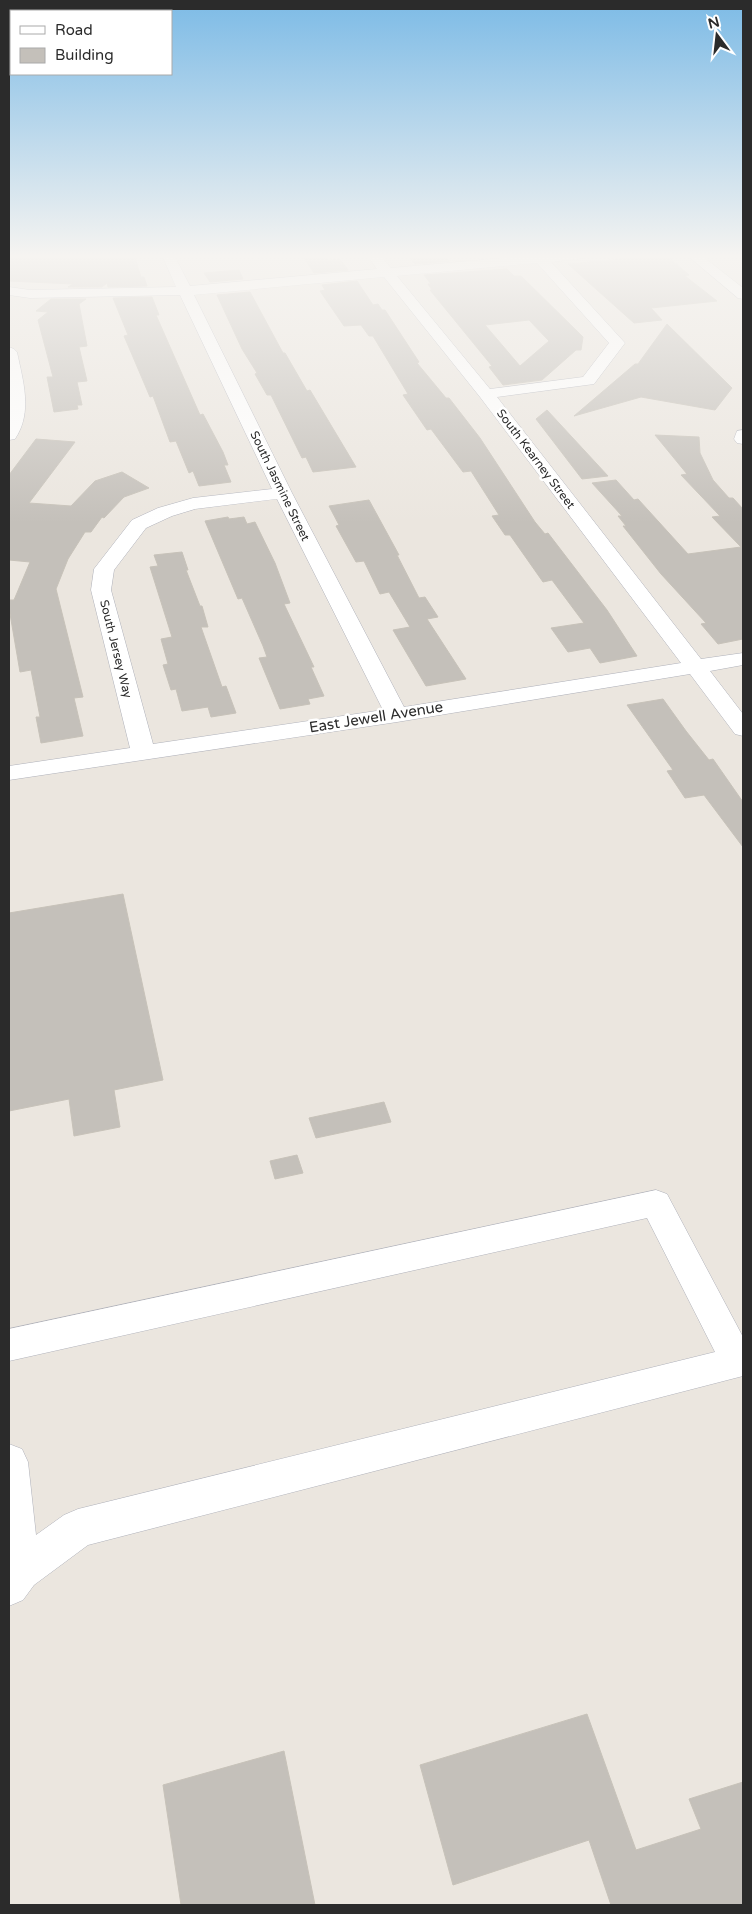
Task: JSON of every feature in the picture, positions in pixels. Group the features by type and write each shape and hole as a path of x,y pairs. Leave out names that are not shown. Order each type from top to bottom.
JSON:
{"street":[{"name":"South Jasmine Street","path":"212,344 283,493 397,714"},
{"name":"South Kearney Street","path":"446,344 743,729"},
{"path":"486,394 588,381 616,344"},
{"path":"9,352 18,398 17,418 9,435"},
{"name":"South Jersey Way","path":"143,752 101,590 104,569 139,524 165,512 193,504 283,493"},
{"name":"East Jewell Avenue","path":"9,773 743,659"},
{"path":"9,1345 656,1203 738,1362 78,1528 14,1578"},
{"path":"9,1462 14,1578"}],"building":[{"path":"44,344 87,344 87,346 79,347 87,381 77,382 82,405 77,405 78,409 54,412 47,377 53,377"},
{"path":"128,344 169,344 200,415 203,414 223,452 228,465 224,465 231,482 199,486 193,471 189,473 176,441 170,442 153,396 150,397"},
{"path":"240,344 278,344 307,391 310,390 356,467 313,472 306,457 302,458 271,395 267,395 255,374 257,373"},
{"path":"378,344 407,344 419,362 417,363 446,398 449,398 480,438 535,522 545,534 548,533 607,610 637,656 600,663 590,648 568,652 551,628 584,623 552,580 543,582 510,535 505,535 492,516 499,515 471,471 463,472 431,429 427,430 403,395 408,394"},
{"path":"474,344 501,344 520,366 545,344 582,344 581,350 576,350 542,380 503,385 489,367 492,366"},
{"path":"652,344 688,344 732,388 715,410 641,397 574,416 635,364 638,364"},
{"path":"547,410 608,476 582,479 536,419"},
{"path":"655,435 699,437 700,453 713,480 729,498 733,498 743,509 743,639 718,644 701,624 706,623 661,574 623,526 626,526 618,516 622,516 592,483 616,480 634,500 638,499 688,554 741,547 712,517 720,516 681,475 687,474"},
{"path":"36,439 75,442 29,503 71,506 95,481 122,472 149,488 124,497 104,518 102,517 91,532 85,532 68,559 56,589 83,697 74,698 83,736 41,743 36,717 40,717 31,670 20,672 9,608 9,600 14,600 30,562 9,560 9,475"},
{"path":"369,500 399,555 397,555 419,598 425,597 438,617 427,619 466,679 426,686 393,630 410,627 389,592 380,594 364,561 356,562 336,526 339,525 329,506"},
{"path":"228,517 229,519 244,517 247,524 255,522 275,563 290,603 284,604 314,667 311,667 324,696 308,699 310,704 280,709 259,658 267,657 263,646 242,598 238,599 205,521"},
{"path":"182,552 188,570 186,570 200,606 202,606 208,627 201,627 222,687 226,686 236,713 211,717 208,707 182,711 176,689 171,690 163,665 168,664 161,639 172,637 150,567 158,566 154,555"},
{"path":"663,699 709,760 713,759 743,802 743,847 704,795 685,798 667,771 673,770 627,705"},
{"path":"123,894 163,1080 114,1090 120,1127 74,1136 69,1099 9,1111 9,913"},
{"path":"384,1102 391,1122 316,1138 309,1118"},
{"path":"297,1155 303,1173 275,1179 270,1161"},
{"path":"587,1714 636,1850 701,1829 689,1799 743,1782 743,1905 611,1905 589,1840 453,1885 420,1765"},
{"path":"284,1751 315,1905 181,1905 163,1785"}]}
